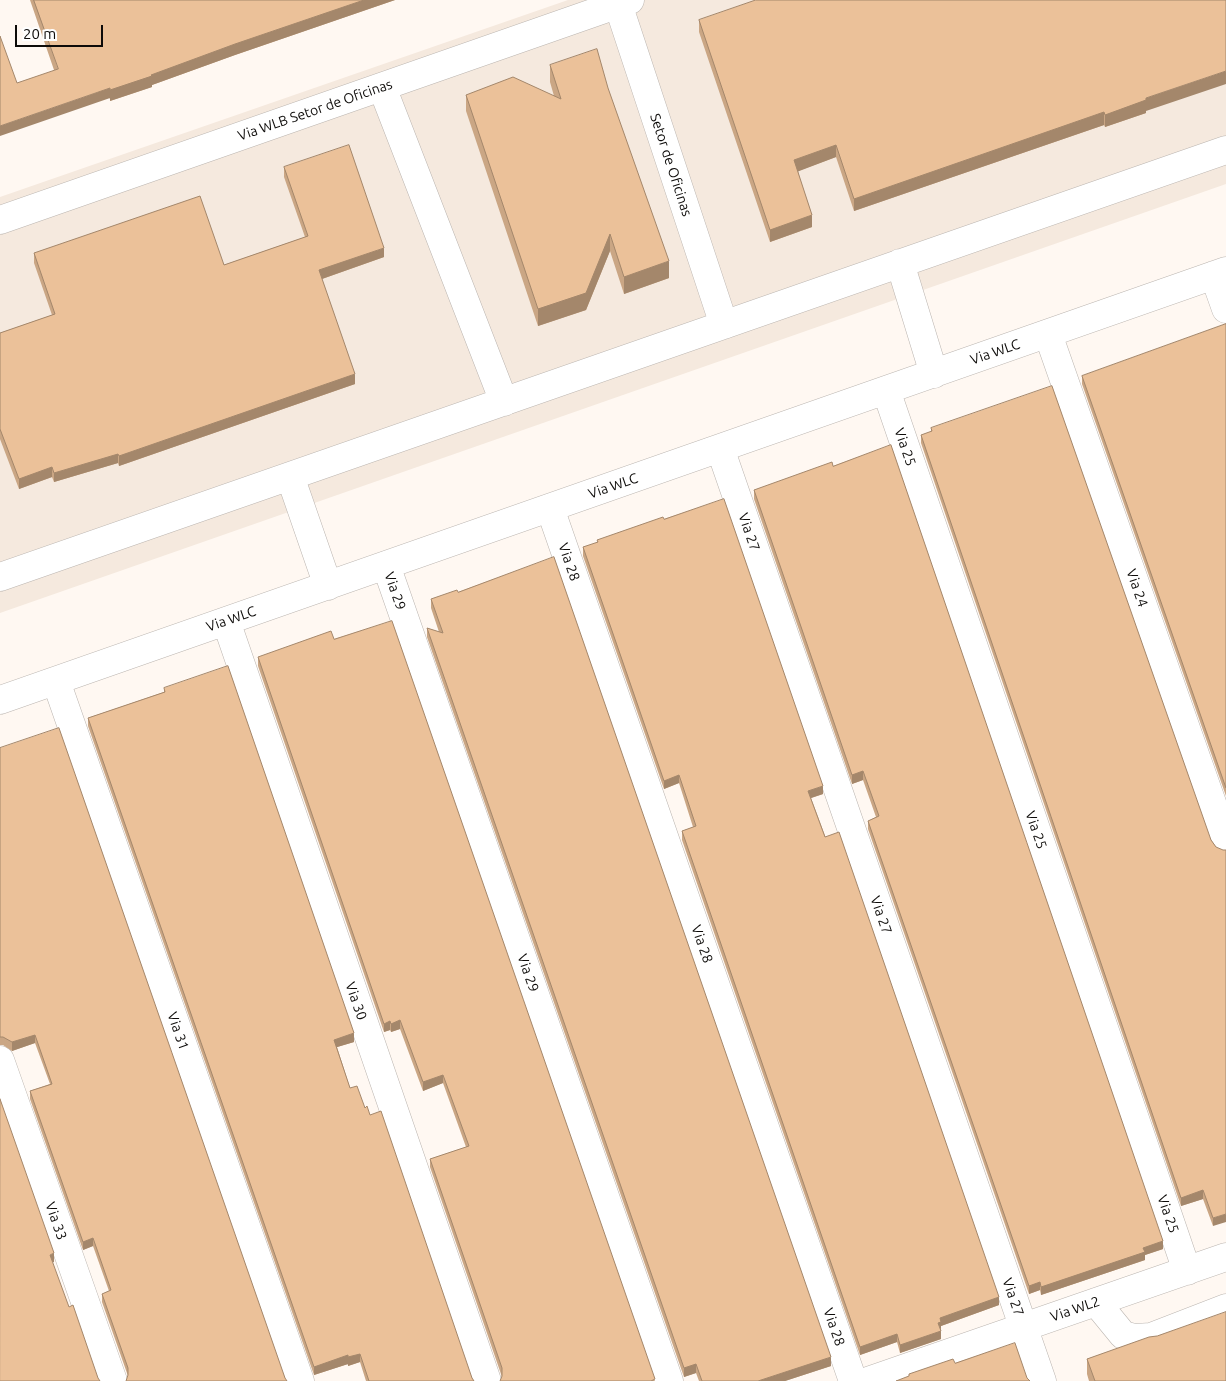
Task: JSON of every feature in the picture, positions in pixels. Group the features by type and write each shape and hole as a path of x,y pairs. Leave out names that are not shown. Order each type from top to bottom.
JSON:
{"street":[{"name":"Via WLB Setor de Oficinas","path":"0,220 624,2"},
{"name":"Setor de Oficinas","path":"624,2 724,325"},
{"path":"382,87 504,402"},
{"path":"0,577 1226,150"},
{"path":"900,263 934,374"},
{"path":"1220,273 1226,309"},
{"name":"Via WLC","path":"0,700 1220,273"},
{"name":"Via 24","path":"1048,334 1226,843"},
{"name":"Via 25","path":"886,390 1187,1271"},
{"name":"Via 27","path":"720,448 1042,1381"},
{"path":"290,476 328,586"},
{"name":"Via 28","path":"550,508 853,1381"},
{"name":"Via 29","path":"386,565 669,1381"},
{"name":"Via 30","path":"226,621 487,1381"},
{"name":"Via 31","path":"56,681 300,1381"},
{"name":"Via 33","path":"0,1060 113,1381"},
{"name":"Via WL2","path":"868,1381 1226,1257"},
{"path":"1096,1302 1124,1335 1135,1338 1150,1338 1226,1308"}],"shaded area":[{"path":"568,0 1226,0 1226,184 0,613 0,197"}],"building":[{"path":"34,0 364,0 235,44 152,76 110,90 110,88 0,126 0,36 17,83 58,69"},
{"path":"756,0 1226,0 1226,71 1146,98 1146,100 1105,115 1104,112 854,199 836,145 794,160 812,215 770,230 699,20"},
{"path":"597,49 608,88 669,261 624,277 610,234 586,293 538,309 466,95 513,77 561,99 550,65"},
{"path":"349,145 384,248 319,270 355,374 119,456 118,454 54,473 52,467 19,479 0,429 0,333 55,314 34,253 200,196 224,265 308,236 284,167"},
{"path":"1226,324 1226,788 1082,376"},
{"path":"1052,386 1211,840 1216,847 1226,850 1226,1214 1213,1218 1203,1190 1181,1198 921,435 932,431 931,428"},
{"path":"891,445 1163,1241 1143,1248 1145,1252 1041,1287 1040,1282 1029,1286 868,821 879,816 863,771 852,775 754,490 832,462 833,466"},
{"path":"724,499 823,786 808,791 825,837 839,832 999,1297 940,1318 941,1322 938,1323 941,1331 900,1345 897,1334 860,1347 682,831 696,826 679,775 664,781 583,547 598,542 597,540 663,517 664,519"},
{"path":"554,557 831,1357 758,1381 702,1381 696,1364 684,1368 427,628 443,633 431,599 457,590 458,592"},
{"path":"392,621 655,1379 651,1381 500,1381 502,1368 430,1159 469,1146 443,1075 423,1082 400,1020 391,1024 390,1021 384,1024 258,657 331,631 334,639"},
{"path":"228,666 354,1033 334,1040 350,1088 357,1086 365,1108 367,1106 370,1115 381,1111 474,1381 369,1381 360,1354 348,1357 348,1355 314,1367 88,718 165,692 164,688"},
{"path":"59,728 287,1381 126,1381 128,1368 102,1294 111,1290 93,1238 83,1242 30,1091 52,1084 35,1035 12,1042 0,1037 0,748"},
{"path":"0,1099 54,1253 50,1255 69,1307 73,1305 100,1381 0,1381"},
{"path":"1226,1312 1226,1381 1095,1381 1087,1359"},
{"path":"1015,1343 1027,1378 1030,1381 896,1381 909,1376 909,1374 953,1359 955,1363"}]}
